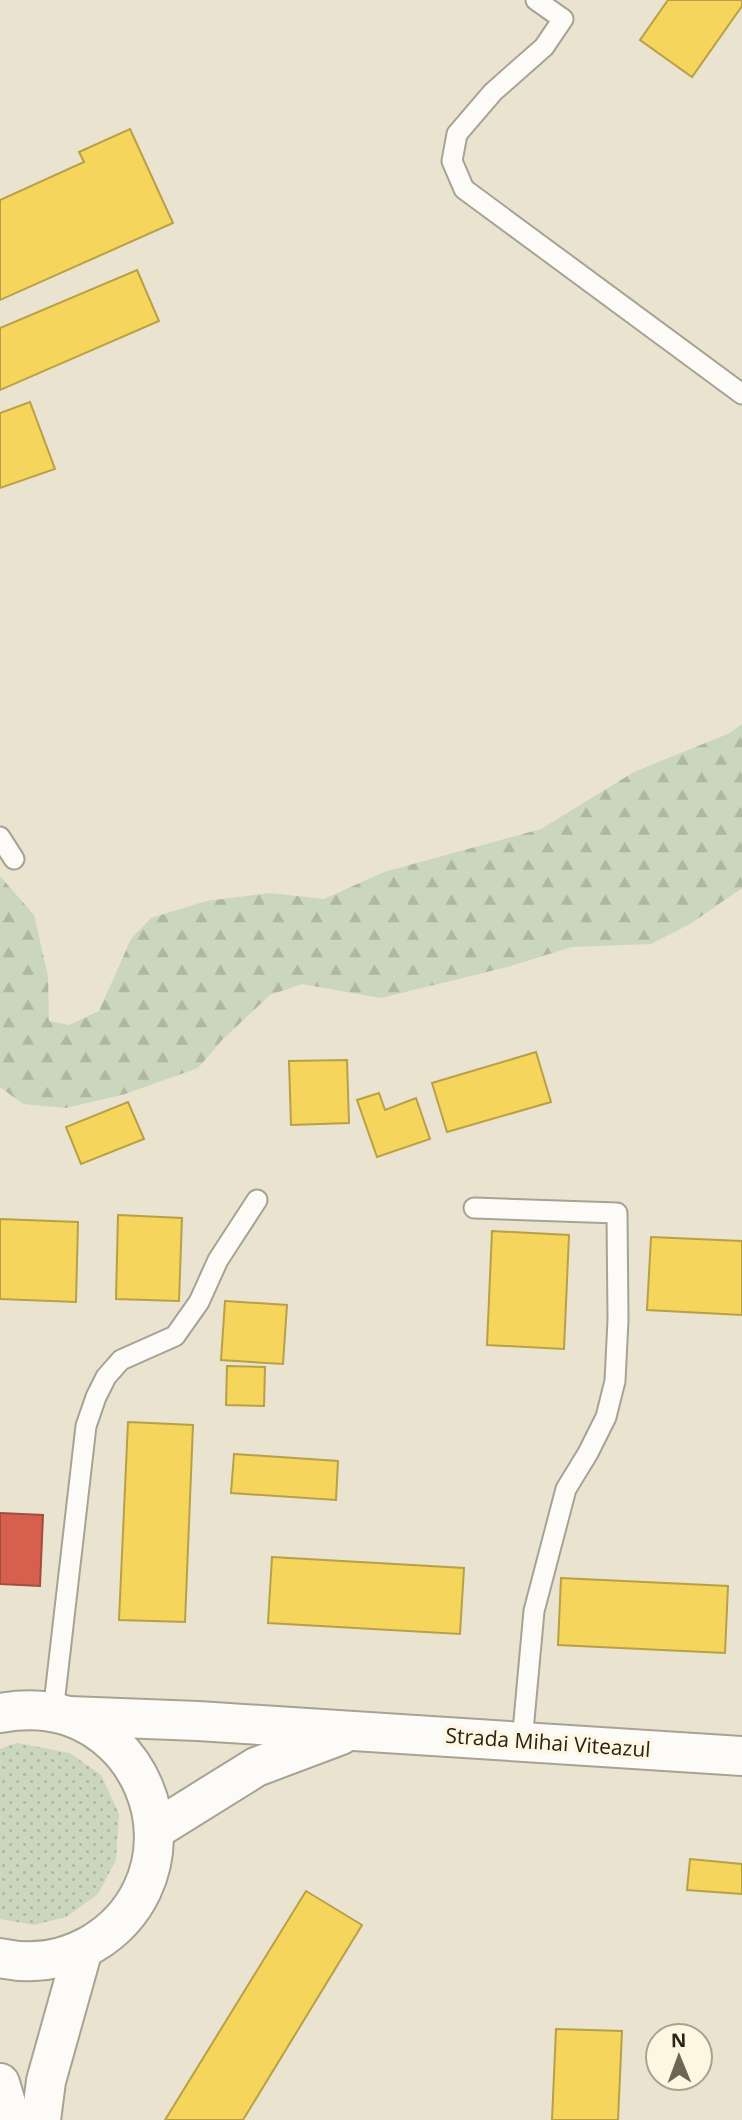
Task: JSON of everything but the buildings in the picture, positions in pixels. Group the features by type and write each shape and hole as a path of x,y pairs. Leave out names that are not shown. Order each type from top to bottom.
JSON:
{"main road":[{"name":"Strada Mihai Viteazul","path":"28,1711 742,1756"},
{"path":"0,1958 28,1962 47,1960 83,1950 114,1929 137,1900 151,1867 154,1848 155,1830 145,1788 122,1752 107,1737 89,1725 28,1711"},
{"name":"Strada Mihai Viteazul","path":"155,1830 256,1767 353,1731"},
{"path":"41,2120 46,2081 83,1950"},
{"path":"0,2083 11,2120"}],"lane":[{"path":"536,0 563,19 544,47 493,92 457,134 452,161 464,189 742,394"},
{"path":"0,837 14,859"},
{"path":"28,1711 86,1426 96,1397 106,1377 121,1360 175,1336 199,1302 218,1259 257,1200"},
{"path":"474,1209 617,1213 618,1320 615,1381 606,1417 588,1454 566,1489 534,1611 522,1742"}],"green space":[{"path":"742,724 742,888 690,924 651,944 572,947 507,967 381,998 302,984 270,995 223,1039 198,1068 125,1094 66,1108 23,1104 0,1087 0,876 34,915 48,976 49,1021 69,1025 99,1011 131,939 151,918 206,901 270,893 324,899 384,872 541,829 634,772 730,733"},
{"path":"17,1743 70,1753 101,1775 119,1814 116,1860 98,1894 66,1917 34,1925 0,1919 0,1749"}]}
